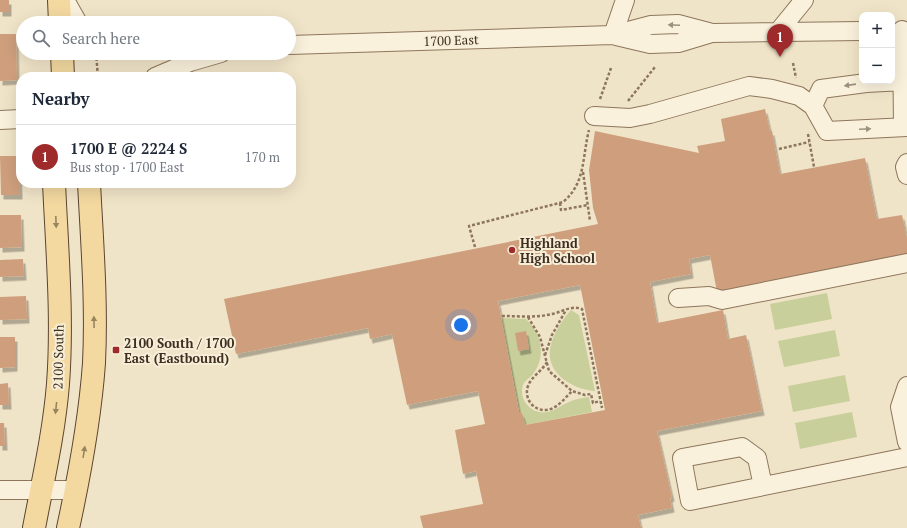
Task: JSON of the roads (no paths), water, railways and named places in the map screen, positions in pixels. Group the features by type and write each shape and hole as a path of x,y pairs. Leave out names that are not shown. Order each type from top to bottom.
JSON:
{"main road":[{"path":"59,0 60,16"},
{"path":"62,60 63,72"},
{"name":"2100 South","path":"34,528 55,413 58,376 59,300 54,188"},
{"path":"68,528 88,428 94,361 93,252 89,188"}],"street":[{"path":"65,0 74,16"},
{"path":"613,35 625,0"},
{"path":"778,32 804,0"},
{"name":"1700 East","path":"296,45 613,35 651,25 671,24 678,24 712,33 859,31"},
{"path":"594,116 630,118 650,114 749,86 772,89 799,96 813,106 827,131 905,127 900,30"},
{"path":"167,72 197,60"},
{"path":"813,106 821,89 866,83 903,81"},
{"path":"0,120 16,119"},
{"path":"907,163 905,167 907,175"},
{"path":"678,298 709,296 722,300 907,263"},
{"path":"905,402 907,442"},
{"path":"763,486 907,457"},
{"path":"0,490 76,490"}],"place":[{"name":"1700 E @ 2224 S","path":"780,57"},
{"name":"Highland High School","path":"512,250"},
{"name":"2100 South / 1700 East (Eastbound)","path":"116,350"}]}
